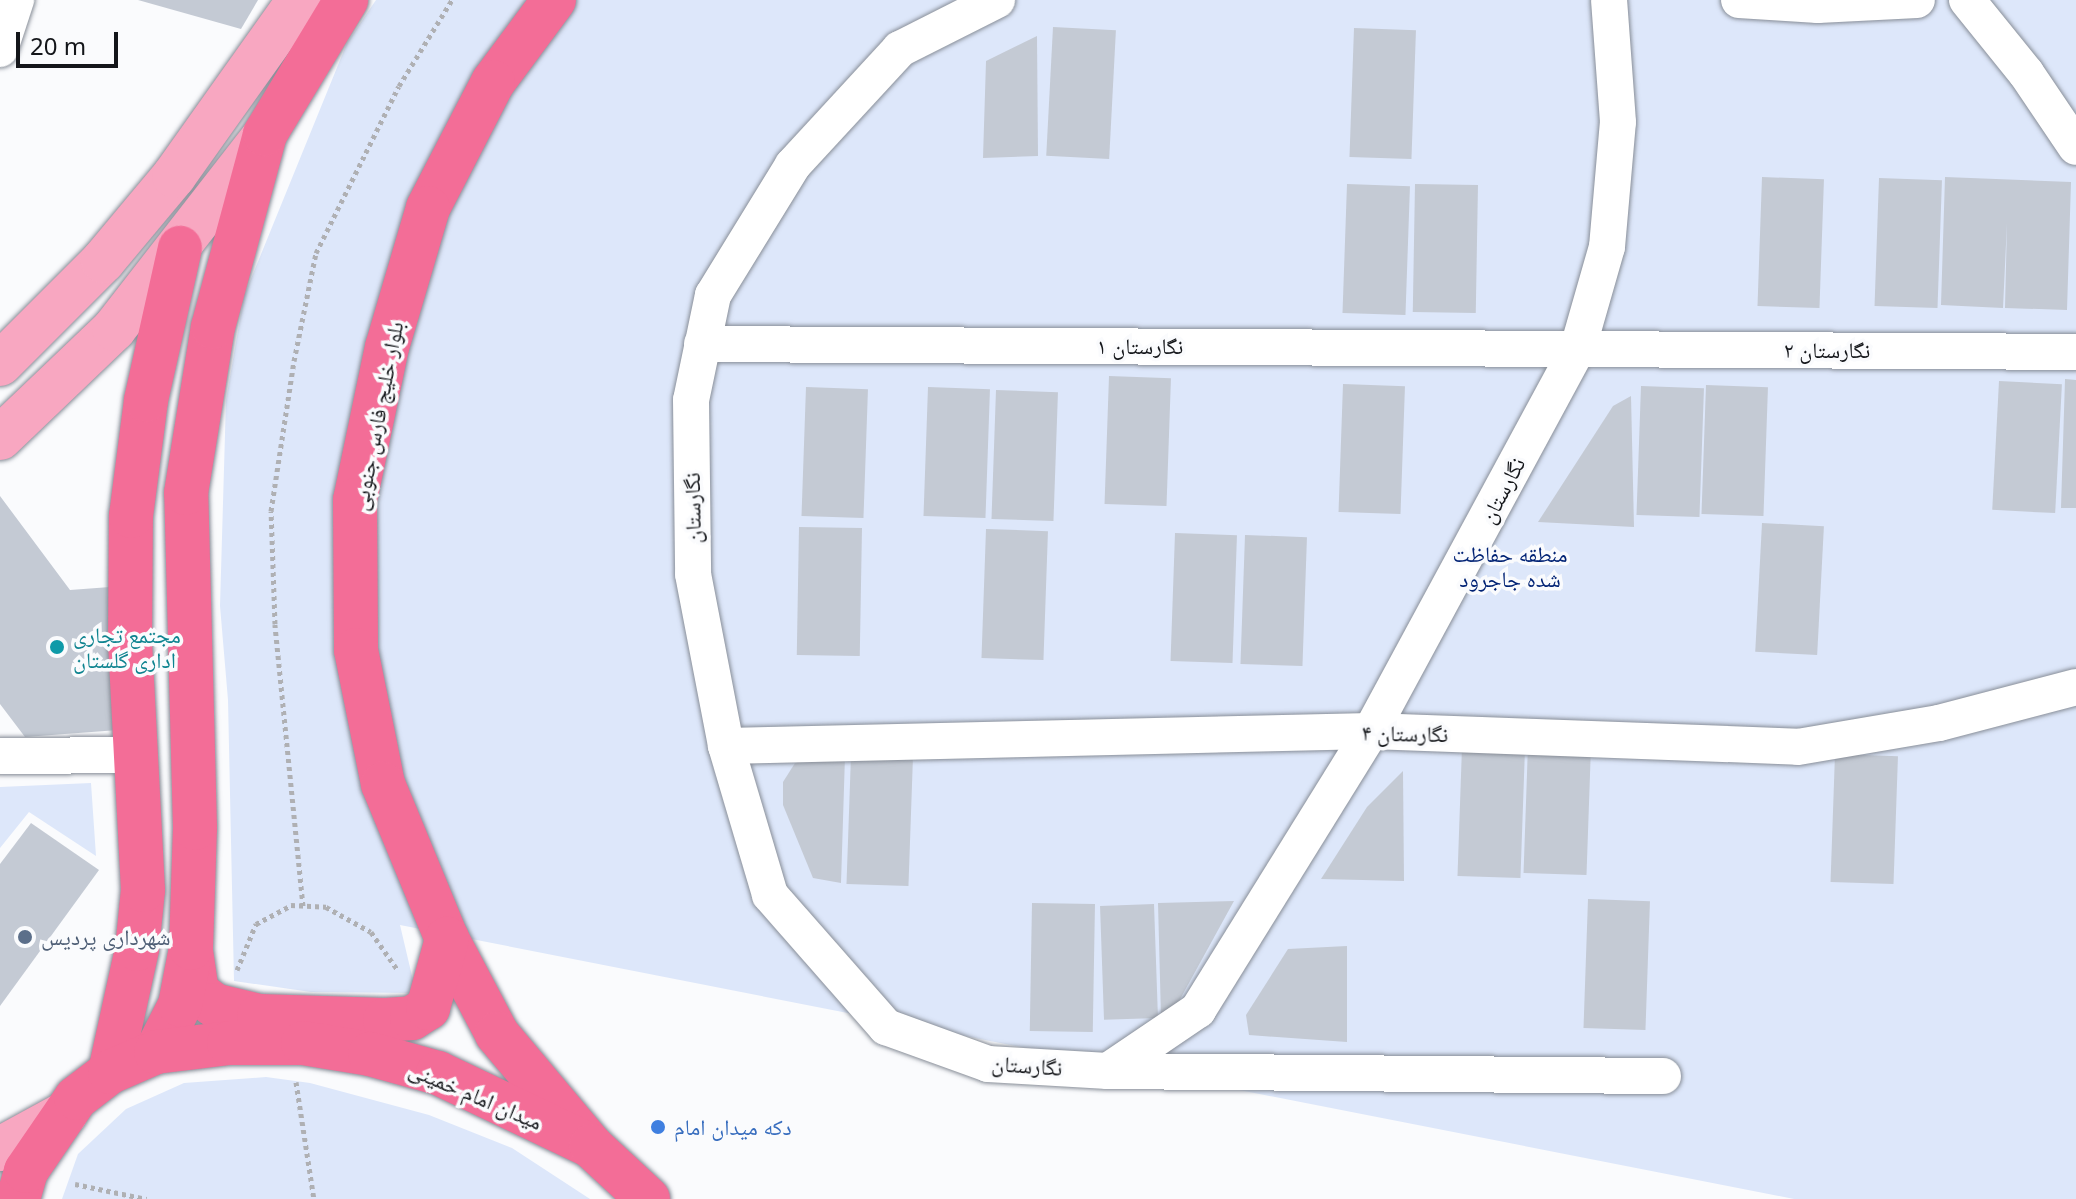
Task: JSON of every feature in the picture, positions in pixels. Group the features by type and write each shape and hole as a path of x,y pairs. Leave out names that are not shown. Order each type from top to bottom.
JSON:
{"highway":[{"path":"156,1052 180,1005 191,948 195,828 186,493 213,327 265,134 346,0"},
{"name":"بلوار خلیج فارس جنوبی","path":"554,0 493,82 428,208 387,347 355,500 356,650 383,784 447,939 497,1034 591,1146"},
{"path":"110,1072 137,949 143,890 135,755 131,516 146,400 180,248"},
{"path":"191,948 197,992 214,1005 259,1016 385,1020 412,1018 428,1008 447,939"},
{"name":"میدان امام خمینی","path":"18,1199 26,1171 66,1113 110,1072 156,1052 229,1043 303,1043 370,1054 438,1073 591,1146 648,1199"}],"main road":[{"path":"0,364 103,261 174,176 299,0"},
{"path":"0,438 114,329 180,248 265,134"},
{"path":"0,1149 66,1113"}],"street":[{"path":"0,49 16,0"},
{"name":"نگارستان","path":"997,0 900,49 793,165 713,295 691,400 693,574 726,746 770,895 886,1027 988,1064 1108,1071 1198,1010 1371,731 1578,348 1607,247 1618,122 1609,0"},
{"path":"1739,0 1818,5 1917,0"},
{"path":"1967,0 2026,73 2076,147"},
{"name":"نگارستان ۱","path":"702,344 1578,348"},
{"name":"نگارستان ۲","path":"1578,348 2076,352"},
{"name":"نگارستان ۴","path":"726,746 1371,731 1798,747 1939,723 2076,687"},
{"path":"0,756 135,755"},
{"path":"1108,1071 1663,1076"}],"path":[{"path":"303,906 275,624 271,511 294,361 316,253 399,86 452,0"},
{"path":"234,981 256,924 291,905 326,907 371,932 399,971 399,983"},
{"path":"296,1081 314,1199"},
{"path":"75,1184 146,1199"}],"green space":[{"name":"منطقه حفاظت شده جاجرود","path":"376,0 2076,0 2076,1199 1794,1199 400,925 416,993 311,992 234,981 228,700 220,606 226,400 244,296 347,43"},
{"path":"91,783 96,856 29,812 0,848 0,787"},
{"path":"266,1077 310,1083 429,1115 512,1148 590,1199 62,1199 78,1154 126,1109 184,1083"}],"building":[{"path":"138,0 258,0 241,29"},
{"path":"1053,27 1116,30 1109,159 1046,156"},
{"path":"1354,28 1416,30 1411,159 1349,157"},
{"path":"1037,36 1038,156 983,158 986,61"},
{"path":"1762,177 1824,179 1819,308 1757,306"},
{"path":"1945,177 2071,182 2067,310 2005,308 2007,223 2003,308 1941,305"},
{"path":"1879,178 1942,180 1937,308 1875,306"},
{"path":"1347,184 1410,186 1405,315 1342,313"},
{"path":"1415,184 1478,185 1476,313 1413,312"},
{"path":"1109,376 1171,378 1166,506 1105,504"},
{"path":"2065,379 2076,380 2076,508 2061,508"},
{"path":"1999,381 2062,384 2055,513 1992,510"},
{"path":"1343,384 1405,386 1400,514 1339,512"},
{"path":"1706,385 1768,387 1763,516 1701,514"},
{"path":"1641,386 1704,388 1699,517 1636,515"},
{"path":"806,387 868,389 863,518 801,516"},
{"path":"928,387 990,389 985,518 923,516"},
{"path":"996,390 1058,392 1053,521 991,519"},
{"path":"1631,396 1634,527 1538,522 1613,406"},
{"name":"مجتمع تجاری اداری گلستان","path":"0,496 70,590 110,587 118,730 25,737 0,704"},
{"path":"1762,523 1824,526 1817,655 1755,652"},
{"path":"799,527 862,528 860,656 797,655"},
{"path":"986,529 1048,531 1043,660 981,658"},
{"path":"1175,533 1237,535 1232,663 1171,661"},
{"path":"1245,535 1307,537 1302,666 1240,664"},
{"path":"1528,745 1591,747 1586,875 1524,873"},
{"path":"1462,747 1525,749 1520,878 1457,876"},
{"path":"822,754 845,756 841,883 813,878 783,805 783,782 795,763"},
{"path":"1835,754 1898,756 1893,884 1831,882"},
{"path":"851,755 913,757 908,886 846,884"},
{"path":"1403,771 1404,881 1321,879 1367,807"},
{"name":"شهرداری پردیس","path":"31,823 99,870 0,1006 0,864"},
{"path":"1588,899 1650,901 1645,1030 1583,1028"},
{"path":"1234,901 1173,1012 1161,1017 1158,903"},
{"path":"1032,903 1095,904 1093,1032 1030,1031"},
{"path":"1154,904 1158,1018 1104,1020 1100,906"},
{"path":"1347,946 1347,1042 1249,1035 1246,1015 1288,949"}],"place":[{"name":"مجتمع تجاری اداری گلستان","path":"57,647"},
{"name":"شهرداری پردیس","path":"25,937"},
{"name":"دکه میدان امام","path":"658,1127"}]}
